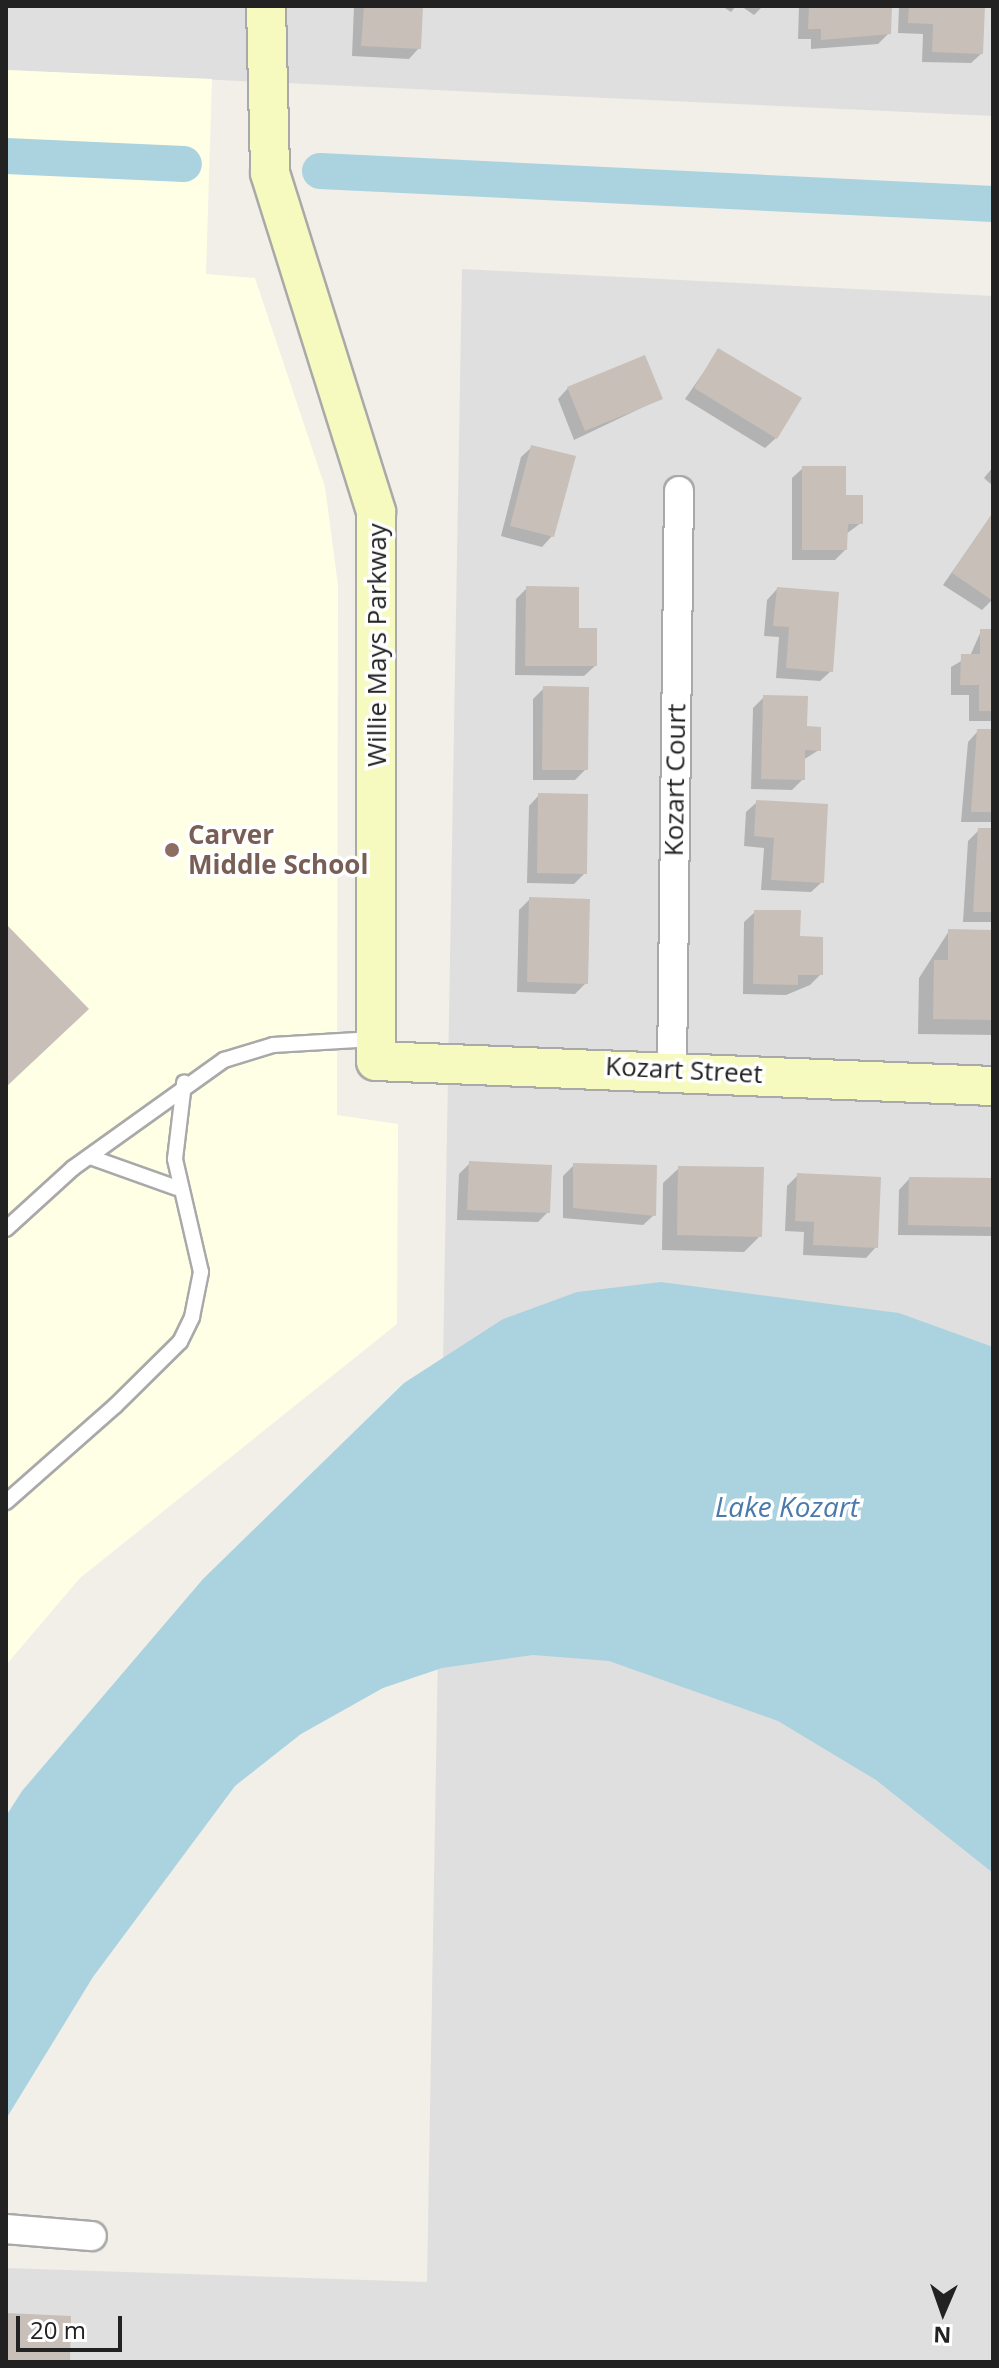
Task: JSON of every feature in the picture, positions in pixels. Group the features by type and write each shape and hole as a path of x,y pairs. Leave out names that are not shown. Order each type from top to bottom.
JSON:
{"street":[{"name":"Willie Mays Parkway","path":"266,6 270,173 364,455 376,512 375,1050"},
{"name":"Kozart Court","path":"672,1069 679,491"},
{"name":"Kozart Street","path":"375,1050 993,1086"},
{"path":"6,2229 92,2236"}],"lane":[{"path":"6,1229 184,1083 224,1060 273,1045 375,1050"},
{"path":"6,1502 180,1342 201,1272 177,1188 184,1083"},
{"path":"90,1157 177,1188"}],"shaded area":[{"path":"6,6 993,6 993,116 6,70"},
{"name":"Carver Middle School","path":"6,70 212,79 206,274 255,278 325,487 338,585 337,1115 398,1124 397,1324 80,1578 6,1665"},
{"path":"462,269 993,296 993,2362 6,2362 6,2268 427,2282"}],"water":[{"name":"Lake Kozart","path":"661,1282 899,1313 993,1347 993,1873 876,1780 778,1721 609,1661 533,1655 442,1668 383,1688 301,1734 235,1786 93,1977 6,2119 6,1816 22,1791 203,1579 404,1383 503,1319 577,1292"}],"building":[{"path":"364,6 423,6 421,49 361,46"},
{"path":"809,6 892,6 891,34 821,40 821,29 808,29"},
{"path":"909,6 985,6 983,54 932,52 933,24 908,23"},
{"path":"718,348 802,398 777,439 694,388"},
{"path":"645,355 663,399 585,431 567,387"},
{"path":"531,445 576,456 554,537 510,526"},
{"path":"802,466 846,466 846,495 863,495 863,524 848,524 847,550 802,550"},
{"path":"993,512 993,601 952,573"},
{"path":"526,586 579,587 579,628 597,628 597,666 525,666"},
{"path":"777,587 839,592 833,672 786,668 789,627 773,626"},
{"path":"980,629 993,629 993,711 979,711 979,685 960,685 961,654 980,654"},
{"path":"543,686 589,687 588,770 542,770"},
{"path":"763,695 808,696 807,726 821,727 821,751 805,750 805,780 761,779"},
{"path":"977,729 993,729 993,812 971,812"},
{"path":"538,793 588,794 587,874 537,873"},
{"path":"756,800 828,804 824,883 771,880 774,838 754,836"},
{"path":"978,828 993,828 993,912 973,912"},
{"path":"529,897 590,899 588,984 527,982"},
{"path":"754,910 801,910 800,936 823,937 823,975 798,975 798,985 753,984"},
{"path":"6,924 89,1009 6,1087"},
{"path":"948,929 993,930 993,1020 933,1019 934,960 948,960"},
{"path":"469,1161 552,1165 550,1213 467,1210"},
{"path":"573,1163 657,1165 656,1216 573,1208"},
{"path":"678,1166 764,1167 762,1237 677,1235"},
{"path":"797,1173 881,1177 878,1248 813,1245 814,1222 795,1221"},
{"path":"909,1177 993,1178 993,1227 908,1225"},
{"path":"6,2313 71,2316 70,2362 6,2362"}],"waterway":[{"path":"6,156 184,164"},
{"path":"320,171 993,204"}],"place":[{"name":"Carver Middle School","path":"172,850"}]}
